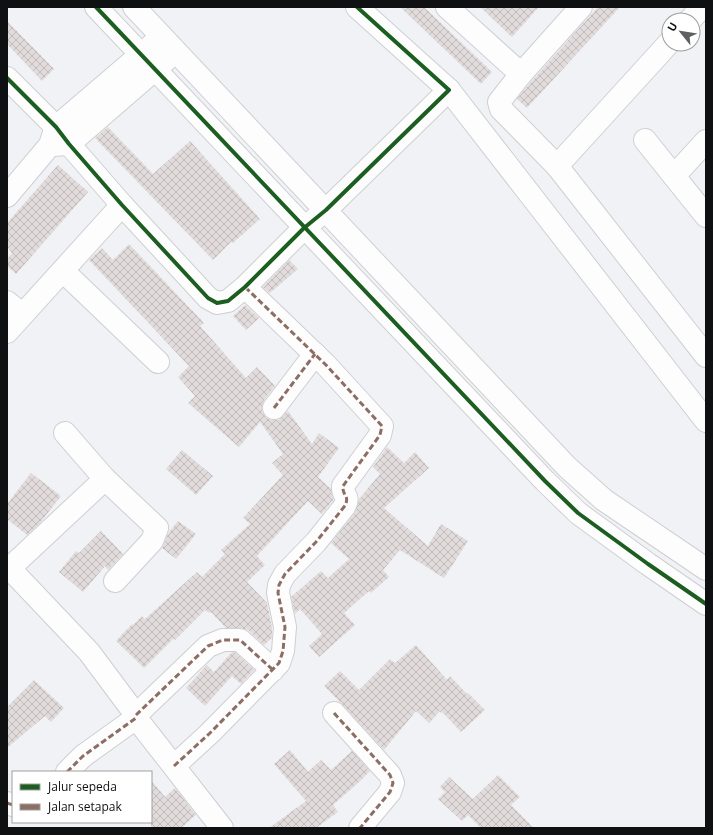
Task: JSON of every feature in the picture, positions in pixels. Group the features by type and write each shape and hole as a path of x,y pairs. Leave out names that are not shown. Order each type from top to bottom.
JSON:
{"street":[{"path":"96,7 545,481 578,513 706,604"},
{"path":"134,7 567,467 604,500 706,569"},
{"path":"357,7 449,90 706,421"},
{"path":"446,7 521,74"},
{"path":"570,11 499,102 501,109 557,166 706,356"},
{"path":"7,196 58,139 168,44"},
{"path":"557,166 661,52"},
{"path":"7,78 58,139 122,205 208,298 217,303 228,301 245,287 304,228 326,210 449,90"},
{"path":"645,140 706,216"},
{"path":"674,176 706,142"},
{"path":"7,332 15,308 63,271 122,205"},
{"path":"63,271 158,362"},
{"path":"174,766 210,733 279,663 283,651 285,627 278,593 278,585 285,574 316,542 344,507 347,502 347,497 343,486 380,435 382,426 315,354 245,287"},
{"path":"274,408 315,354"},
{"path":"64,433 105,479 157,528 152,541 116,581"},
{"path":"105,479 13,565 14,573 89,652 222,828"},
{"path":"648,564 662,539"},
{"path":"68,771 83,756 136,716 196,656 214,643 224,640 240,640 273,670"},
{"path":"334,713 390,775 393,783 390,792 360,828"}],"building":[{"path":"400,7 424,7 492,72 481,84"},
{"path":"480,7 539,7 512,37"},
{"path":"598,7 620,7 527,108 517,99"},
{"path":"7,21 54,69 42,81 7,44"},
{"path":"108,127 153,174 190,141 260,219 233,243 231,242 213,260 95,138"},
{"path":"58,165 88,192 16,274 7,266 7,259 12,253 7,246 7,223"},
{"path":"129,244 204,323 200,326 246,378 257,367 275,386 264,400 262,406 262,412 266,418 278,420 288,411 312,444 319,433 339,448 318,477 331,489 333,500 322,514 308,501 257,556 265,565 247,582 267,603 272,628 272,638 264,645 248,630 240,628 226,628 211,612 209,613 205,610 144,668 116,641 132,624 133,625 142,616 145,619 197,572 202,577 225,554 221,550 250,524 243,518 283,475 272,463 283,454 260,422 239,447 188,403 195,396 178,377 189,366 89,260 102,248 113,260"},
{"path":"289,260 298,269 270,293 263,287"},
{"path":"245,305 259,318 246,330 233,316"},
{"path":"387,447 404,463 415,452 429,468 384,508 428,546 441,524 468,541 444,578 400,550 383,570 389,577 371,593 369,591 344,613 355,625 319,657 309,646 322,634 300,609 295,614 291,597 321,571 328,578 349,559 331,543 355,513 359,499 380,474 373,467"},
{"path":"182,450 213,476 196,495 166,469"},
{"path":"31,473 61,496 39,524 27,535 7,519 7,504"},
{"path":"178,521 196,534 176,559 162,548 169,532"},
{"path":"101,531 123,554 108,570 105,566 83,592 59,572 76,551 79,553"},
{"path":"416,645 447,680 450,676 485,710 461,732 440,711 429,723 416,711 384,750 324,686 340,671 359,690 390,659 395,663"},
{"path":"232,652 235,652 254,670 241,684 232,676 205,706 186,688 207,665 214,672"},
{"path":"34,680 64,708 51,722 45,716 7,748 7,707"},
{"path":"290,750 308,772 321,760 331,770 352,751 370,771 333,805 338,812 316,828 269,828 306,801 274,764"},
{"path":"498,775 520,797 511,805 534,828 481,828 468,815 462,821 438,799 445,792 440,787 449,777 473,799"},
{"path":"152,781 165,797 175,788 196,815 181,828 151,828"}],"marked path":[{"path":"174,766 210,733 279,663 283,651 285,627 278,593 279,585 285,574 316,542 344,507 347,500 343,486 380,435 382,426 326,365 245,287"},
{"path":"274,408 315,354"},
{"path":"136,715 208,646 223,640 240,640 273,670"},
{"path":"334,713 390,775 393,783 390,792 360,828"},
{"path":"68,771 83,756 136,718"},
{"path":"7,803 12,805"}],"cycle path":[{"path":"96,7 545,481 578,513 706,604"},
{"path":"7,78 56,127 122,205 208,298 217,303 228,301 245,287 304,228 326,210 449,90 357,7"}]}
